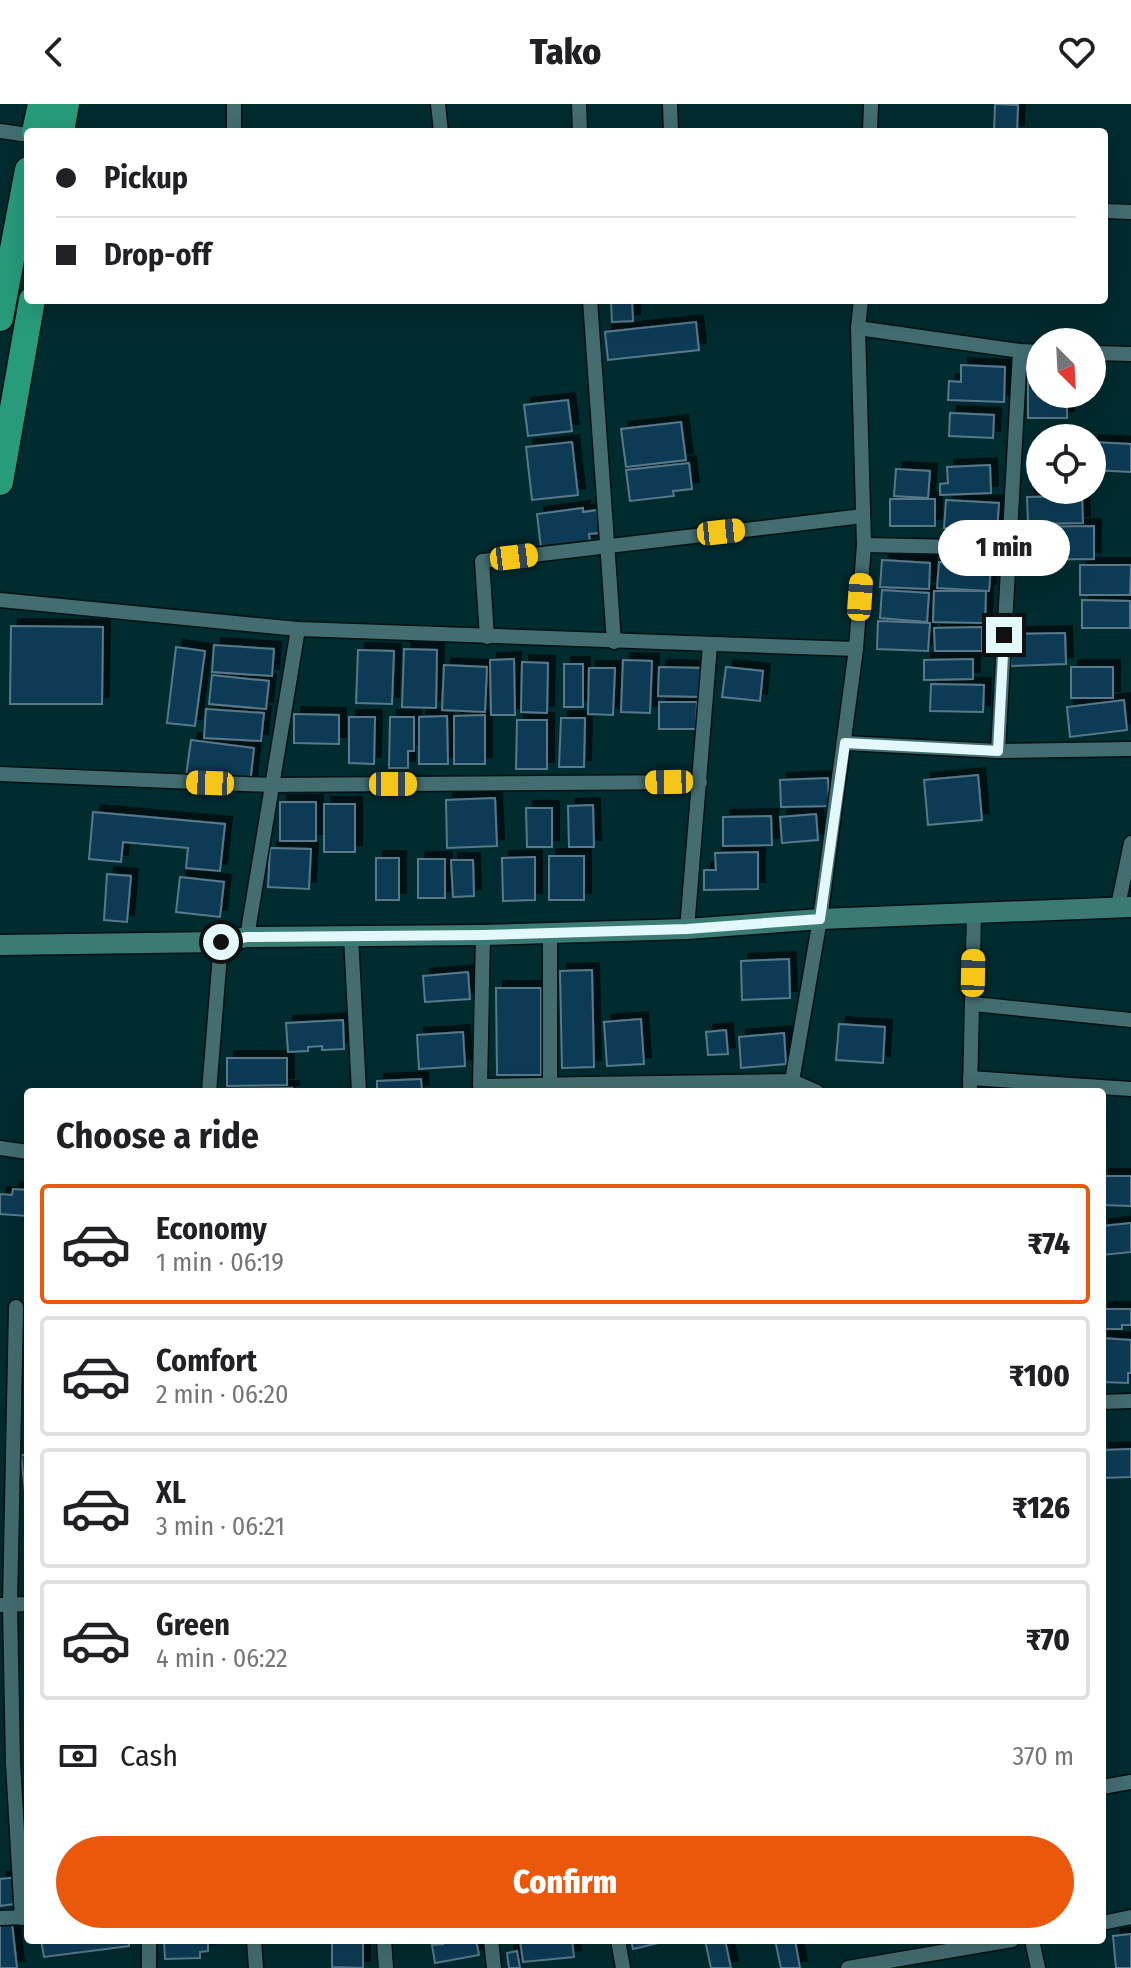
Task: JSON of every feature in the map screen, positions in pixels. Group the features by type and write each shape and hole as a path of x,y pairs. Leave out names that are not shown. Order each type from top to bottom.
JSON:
{"highway":[{"path":"36,128 41,104"},
{"path":"62,128 66,104"},
{"path":"0,318 24,191"},
{"path":"0,482 31,304"}],"street":[{"path":"234,104 234,128"},
{"path":"438,104 441,128"},
{"path":"579,104 580,128"},
{"path":"670,104 671,128"},
{"path":"870,128 871,104"},
{"path":"0,131 24,134"},
{"path":"1108,211 1131,212"},
{"path":"590,304 614,642"},
{"path":"792,1081 820,919 856,649 864,545 858,328 861,304"},
{"path":"858,328 1026,351"},
{"path":"998,751 1020,351"},
{"path":"1106,353 1131,354"},
{"path":"487,637 482,561 863,516"},
{"path":"864,545 1009,548"},
{"path":"0,600 298,629 856,649"},
{"path":"247,937 298,629"},
{"path":"687,929 710,645"},
{"path":"845,743 998,751 1131,749"},
{"path":"0,774 270,785 700,782"},
{"path":"0,945 687,929 820,919 1124,906 1131,843"},
{"path":"974,912 970,1085 1091,1088"},
{"path":"550,933 550,1083"},
{"path":"483,935 480,1086 550,1083 588,1088 724,1088 792,1081 808,1088"},
{"path":"351,936 359,1088"},
{"path":"209,1088 221,942"},
{"path":"973,1004 1131,1020"},
{"path":"1106,1088 1131,1089"},
{"path":"0,1148 24,1151"},
{"path":"16,1307 5,1605 6,1763 24,1910"},
{"path":"1106,1402 1131,1401"},
{"path":"1106,1786 1131,1782"},
{"path":"1106,1922 1131,1917"},
{"path":"0,1918 24,1918"},
{"path":"149,1944 149,1968"},
{"path":"254,1944 256,1968"},
{"path":"384,1944 386,1968"},
{"path":"491,1944 494,1968"},
{"path":"619,1944 623,1968"},
{"path":"848,1968 906,1963 994,1944"},
{"path":"1033,1944 1038,1968"}],"building":[{"path":"995,104 1018,105 1017,128 994,128"},
{"path":"611,304 632,304 633,321 612,322"},
{"path":"696,322 699,350 608,360 605,332"},
{"path":"961,365 1005,367 1004,402 948,400 949,381 961,382"},
{"path":"568,400 572,431 528,436 524,405"},
{"path":"1028,408 1067,408 1067,418 1028,418"},
{"path":"950,413 994,415 993,438 949,436"},
{"path":"681,422 686,460 626,467 621,429"},
{"path":"572,442 578,495 532,500 526,447"},
{"path":"1106,443 1131,444 1131,472 1106,471"},
{"path":"689,463 692,489 673,491 674,496 630,501 626,470"},
{"path":"990,465 991,493 940,495 940,484 948,483 947,467"},
{"path":"896,469 930,471 928,498 894,496"},
{"path":"890,499 935,499 935,526 890,526"},
{"path":"946,500 999,503 997,531 944,528"},
{"path":"1027,504 1082,504 1083,523 1028,524"},
{"path":"583,508 583,512 597,510 600,533 589,534 590,543 541,548 537,514"},
{"path":"1094,526 1094,559 1020,560 1020,527"},
{"path":"882,560 930,563 929,589 880,587"},
{"path":"939,562 991,566 989,591 937,588"},
{"path":"1080,565 1131,565 1130,595 1080,595"},
{"path":"882,590 929,593 927,622 880,618"},
{"path":"934,591 986,591 985,623 933,622"},
{"path":"1082,600 1130,601 1130,628 1082,628"},
{"path":"878,621 930,623 928,651 877,649"},
{"path":"11,626 103,627 102,704 10,704"},
{"path":"982,627 982,651 935,651 934,628"},
{"path":"1065,633 1066,664 1011,666 1010,634"},
{"path":"214,645 274,649 272,676 212,672"},
{"path":"176,647 205,651 195,726 167,723"},
{"path":"404,649 437,650 436,708 402,707"},
{"path":"358,650 394,651 392,704 356,703"},
{"path":"514,659 515,715 491,715 490,660"},
{"path":"973,659 973,679 924,680 924,660"},
{"path":"623,660 652,661 650,713 621,712"},
{"path":"522,662 548,663 547,713 521,712"},
{"path":"564,664 583,664 583,707 564,707"},
{"path":"444,665 487,667 485,712 442,710"},
{"path":"659,667 704,668 703,697 658,696"},
{"path":"726,667 763,671 760,701 722,697"},
{"path":"1071,667 1113,667 1113,698 1071,698"},
{"path":"589,668 615,668 613,715 588,714"},
{"path":"212,675 269,681 266,709 209,704"},
{"path":"931,684 984,685 983,712 930,711"},
{"path":"1124,700 1127,730 1070,737 1067,707"},
{"path":"659,702 697,702 696,729 659,729"},
{"path":"206,709 264,713 261,741 204,738"},
{"path":"294,714 339,715 339,744 294,743"},
{"path":"485,715 485,764 454,764 454,716"},
{"path":"447,716 448,764 419,764 419,717"},
{"path":"349,717 375,717 374,764 349,763"},
{"path":"390,717 414,717 414,751 408,751 408,768 389,768"},
{"path":"561,718 585,718 584,767 559,767"},
{"path":"517,720 547,720 547,769 516,769"},
{"path":"191,740 254,748 250,784 186,776"},
{"path":"978,775 982,820 928,825 924,780"},
{"path":"828,778 829,806 781,807 780,780"},
{"path":"495,798 497,846 447,848 446,800"},
{"path":"280,802 316,802 316,841 280,841"},
{"path":"324,804 355,804 355,852 324,852"},
{"path":"593,805 594,847 569,847 568,806"},
{"path":"526,808 552,808 552,847 527,847"},
{"path":"93,812 225,824 220,871 186,868 188,848 123,842 121,862 89,859"},
{"path":"816,814 818,840 782,843 780,817"},
{"path":"771,816 772,845 723,846 723,817"},
{"path":"270,848 311,849 309,889 268,887"},
{"path":"758,852 758,889 704,890 704,870 716,870 715,853"},
{"path":"549,856 584,856 584,900 549,900"},
{"path":"535,857 535,900 503,901 502,858"},
{"path":"376,858 399,858 399,900 376,900"},
{"path":"418,859 445,859 445,898 418,898"},
{"path":"451,860 473,860 474,896 453,897"},
{"path":"107,874 131,876 127,922 104,920"},
{"path":"180,877 224,882 220,917 176,912"},
{"path":"789,959 790,998 742,1000 741,961"},
{"path":"592,970 594,1067 562,1068 560,971"},
{"path":"468,972 470,999 425,1002 423,976"},
{"path":"496,988 541,988 541,1075 497,1075"},
{"path":"641,1019 644,1064 607,1066 604,1022"},
{"path":"343,1020 344,1049 322,1050 322,1046 308,1047 308,1051 288,1052 286,1023"},
{"path":"839,1024 885,1027 883,1063 836,1060"},
{"path":"726,1030 728,1054 708,1055 706,1032"},
{"path":"463,1032 465,1066 419,1069 417,1035"},
{"path":"784,1033 786,1064 741,1068 739,1037"},
{"path":"227,1058 287,1058 287,1085 227,1086"},
{"path":"421,1079 422,1088 377,1088 377,1081"},
{"path":"1106,1176 1131,1176 1131,1206 1106,1205"},
{"path":"13,1189 24,1190 24,1216 0,1214 0,1194 12,1195"},
{"path":"1131,1223 1131,1252 1106,1255 1106,1226"},
{"path":"1106,1309 1131,1309 1131,1325 1122,1325 1122,1329 1106,1329"},
{"path":"1106,1338 1131,1340 1128,1383 1106,1382"},
{"path":"1131,1449 1131,1477 1106,1478 1106,1450"},
{"path":"21,1455 24,1455 24,1482"},
{"path":"24,1876 24,1903 0,1906 0,1879"},
{"path":"12,1923 17,1968 0,1968 0,1924"},
{"path":"1131,1934 1131,1968 1116,1968 1113,1936"},
{"path":"42,1944 129,1944 129,1946 44,1957"},
{"path":"164,1944 208,1944 208,1951 200,1952 200,1958 165,1959"},
{"path":"332,1944 363,1944 363,1968 332,1967"},
{"path":"477,1944 479,1955 435,1963 432,1945"},
{"path":"521,1944 572,1944 574,1957 523,1962"},
{"path":"632,1944 654,1944 633,1949"},
{"path":"706,1944 726,1944 731,1968 711,1968"},
{"path":"776,1944 796,1944 800,1968 781,1968"},
{"path":"517,1951 520,1968 509,1968 507,1953"}],"route":[{"path":"221,942 247,937 687,929 820,919 845,743 998,751 1004,635"}]}
